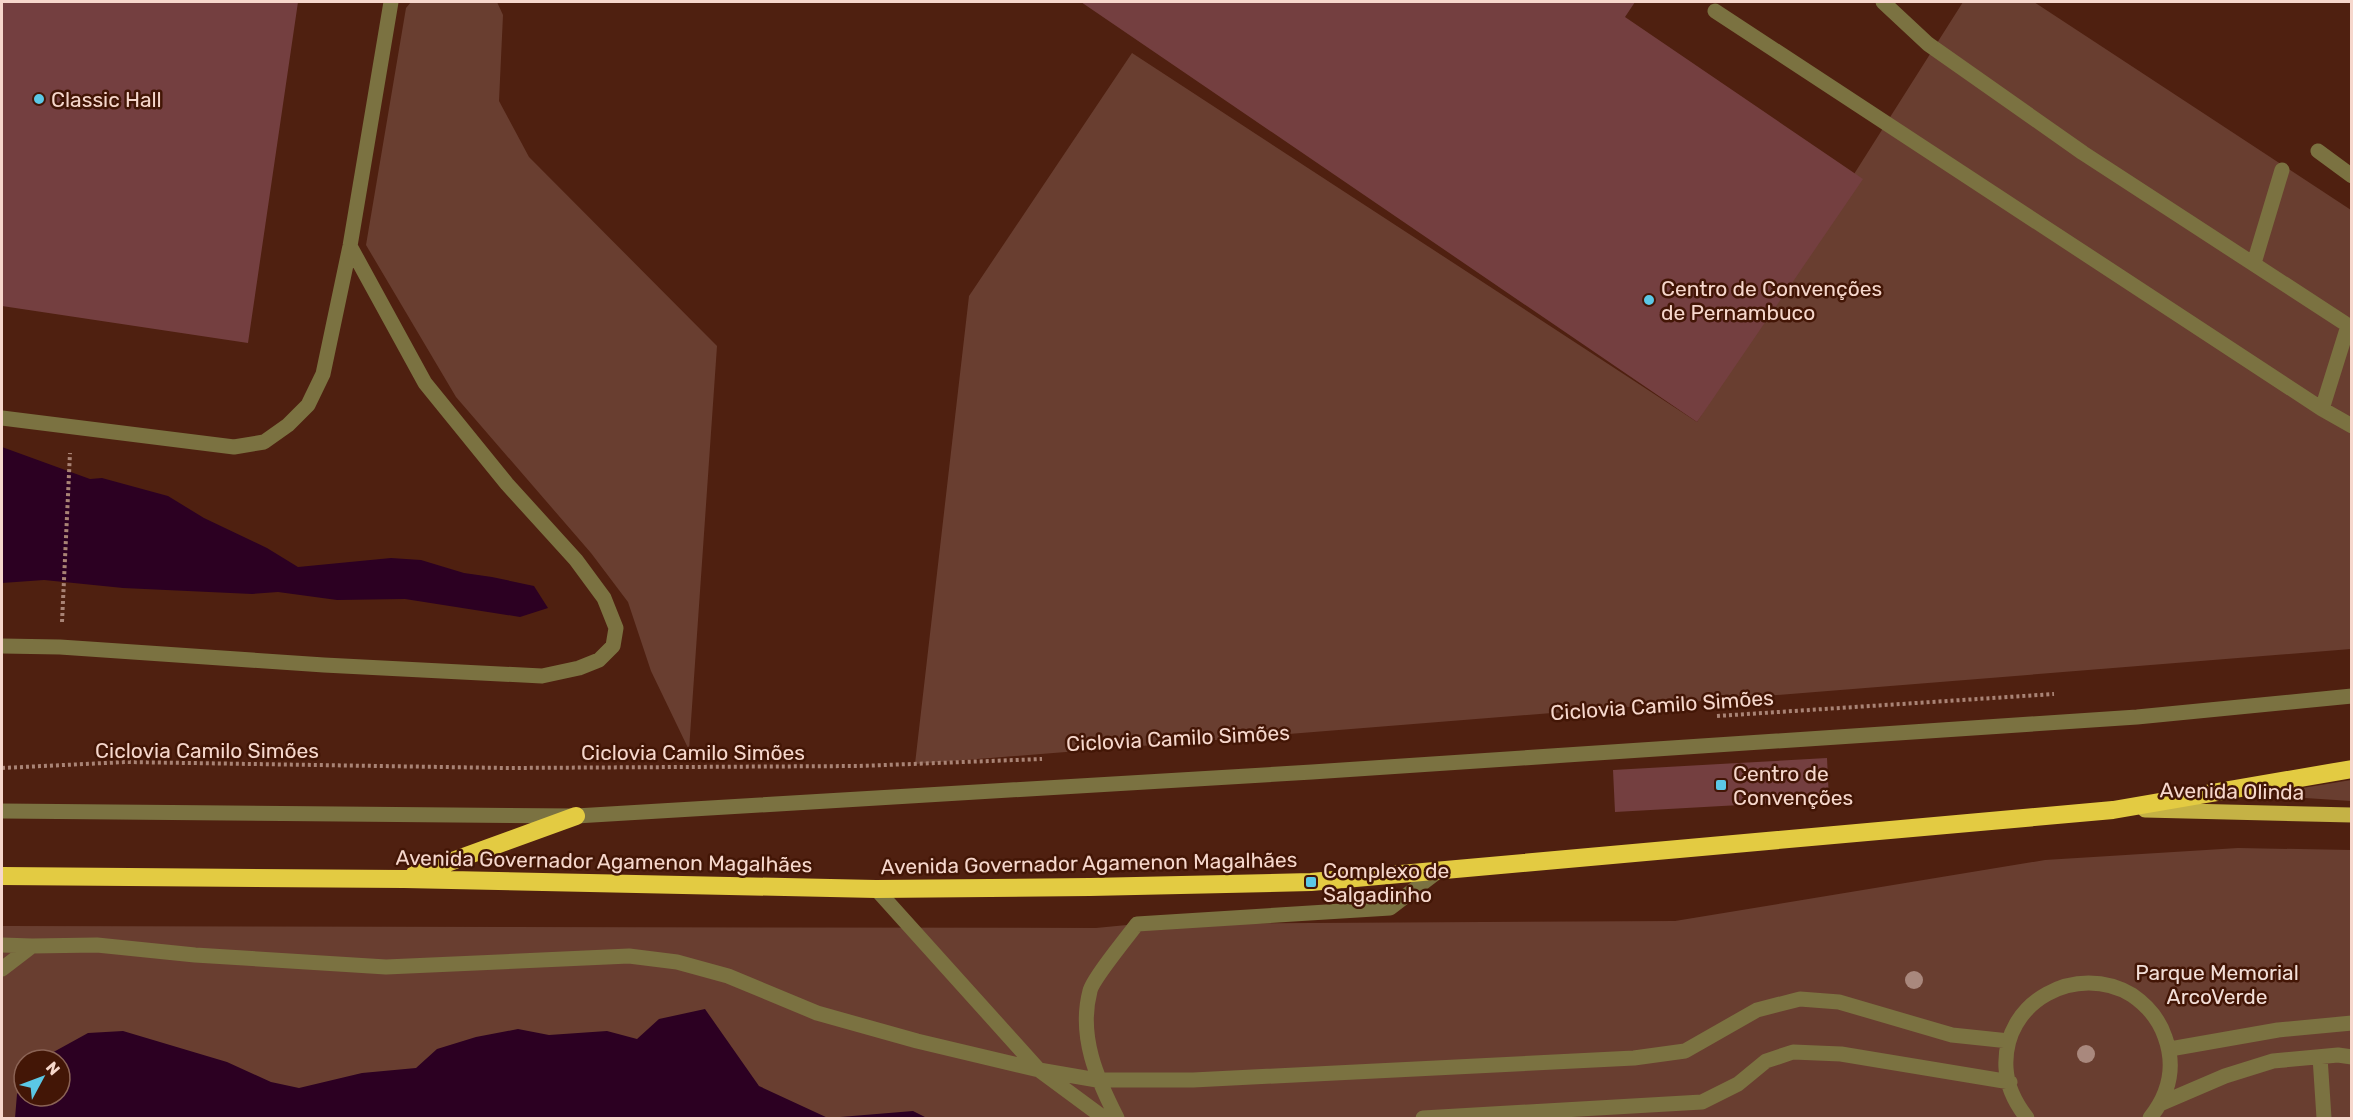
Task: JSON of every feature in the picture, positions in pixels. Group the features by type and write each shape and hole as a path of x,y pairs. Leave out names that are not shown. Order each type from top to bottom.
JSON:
{"highway":[{"name":"Avenida Governador Agamenon Magalhães","path":"2,876 404,879 876,889 1311,882 2112,810 2352,769"},
{"path":"404,879 576,816"}],"main road":[{"name":"Avenida Olinda","path":"2112,810 2352,814"}],"street":[{"path":"2,418 234,447 264,442 288,425 308,405 323,374 350,246 391,2"},
{"path":"1883,2 1928,44 2073,146 2350,327 2322,409"},
{"path":"1715,11 2322,409 2352,426"},
{"path":"2318,152 2352,176"},
{"path":"2254,263 2282,170"},
{"path":"2,646 60,647 324,665 542,676 579,668 599,660 613,646 616,628 604,598 576,560 507,484 425,383 350,246"},
{"path":"2,811 576,816 1324,772 2126,718 2352,696"},
{"path":"1117,1119 1097,1080 1086,1034 1090,989 1137,924 1390,908 1437,872"},
{"path":"876,889 1039,1070 1104,1119"},
{"path":"2,945 97,945 206,956 386,967 629,956 677,962 728,976 817,1013 917,1041 1039,1070 1097,1080 1193,1080 1634,1058 1685,1051 1757,1010 1800,999 1839,1002 1952,1035 2009,1041"},
{"path":"2,969 32,946"},
{"path":"2027,1119 2012,1094 2006,1068 2009,1041 2021,1016 2041,997 2065,985 2092,982 2119,988 2143,1002 2160,1023 2170,1049 2170,1077 2162,1103 2150,1119"},
{"path":"2170,1049 2278,1030 2352,1023"},
{"path":"1422,1119 1702,1102 1738,1084 1766,1061 1792,1052 1841,1054 2010,1082"},
{"path":"2162,1103 2225,1076 2273,1062 2338,1055 2352,1057"},
{"path":"2320,1057 2324,1119"}],"path":[{"path":"63,604 71,443"},
{"name":"Ciclovia Camilo Simões","path":"1713,716 2042,694 2064,695"},
{"name":"Ciclovia Camilo Simões","path":"2,768 126,762 506,768 859,766 1044,759"}],"green space":[{"path":"411,2 497,2 503,15 499,101 529,157 717,346 689,750 651,671 628,602 591,553 456,397 366,245 406,8"},
{"path":"1963,2 2034,2 2351,210 2351,649 915,764 969,296 1132,53 1697,422"},
{"path":"2351,780 2351,801 2261,795"},
{"name":"Parque Memorial ArcoVerde","path":"2238,848 2351,850 2351,1118 2,1118 2,926 1096,928 1137,924 1675,921 2045,860"}],"shaded area":[{"path":"2,447 90,479 102,478 168,496 204,518 267,548 298,567 391,558 421,560 464,573 534,586 548,608 520,617 405,599 337,600 278,592 252,594 123,588 44,580 2,583"},
{"path":"705,1009 759,1086 828,1118 15,1118 16,1108 72,1108 72,1048 61,1048 88,1033 123,1031 227,1062 271,1082 299,1088 362,1073 416,1068 437,1049 476,1037 518,1029 549,1035 607,1031 637,1039 659,1019"},
{"path":"913,1111 927,1118 828,1118"}],"building":[{"path":"2,2 298,2 248,343 2,306"},
{"name":"Centro de Convenções de Pernambuco","path":"1081,2 1635,2 1625,17 1863,179 1697,422"},
{"name":"Centro de Convenções","path":"1827,758 1829,800 1615,812 1613,770"}],"place":[{"name":"Classic Hall","path":"39,99"},
{"name":"Centro de Convenções de Pernambuco","path":"1649,300"},
{"name":"Centro de Convenções","path":"1721,785"},
{"name":"Complexo de Salgadinho","path":"1311,882"}]}
